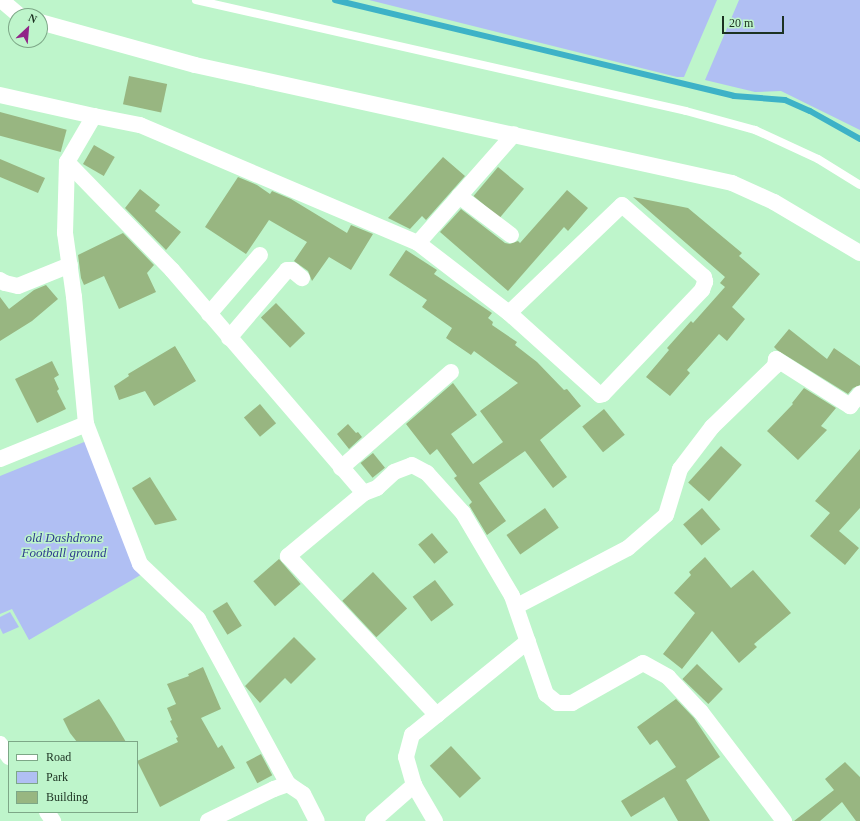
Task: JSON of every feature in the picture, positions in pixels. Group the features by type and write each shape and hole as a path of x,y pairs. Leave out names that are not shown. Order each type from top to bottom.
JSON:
{"street":[{"path":"1,0 10,8"},
{"path":"48,24 195,65 732,183 774,202 860,253"},
{"path":"0,95 140,125 418,242 510,312 600,395 603,394 702,290 705,282 704,278 698,272 622,205 510,312"},
{"path":"94,116 67,162 65,233 70,264 86,424 140,564 198,618 288,784 303,794 317,821"},
{"path":"418,242 514,134"},
{"path":"67,162 172,270 364,493"},
{"path":"459,196 511,235"},
{"path":"209,314 260,254"},
{"path":"0,280 5,283 18,286 70,264"},
{"path":"229,338 287,270 292,270 302,278"},
{"path":"517,606 628,548 666,515 680,469 712,426 775,366 776,359 850,406 860,394"},
{"path":"341,468 451,372"},
{"path":"0,459 86,424"},
{"path":"437,715 288,556 364,493 377,488 394,472 412,465 427,473 463,512 517,606 534,664 546,694 557,703 572,703 643,663 668,677 701,712 777,818"},
{"path":"435,821 414,785 406,758 412,735 528,641"},
{"path":"0,744 8,756"},
{"path":"208,821 274,789 288,784"},
{"path":"373,821 414,785"}],"lane":[{"path":"196,0 686,110 755,130 818,159 860,186"}],"green space":[{"path":"369,0 717,0 684,77 677,77"},
{"path":"739,0 860,0 860,130 781,91 755,92 705,80"},
{"name":"old Dashdrone Football ground","path":"89,440 144,573 29,640 12,609 0,614 0,476"},
{"path":"10,612 19,627 3,634 0,628 0,617"}],"building":[{"path":"129,76 167,84 161,112 123,104"},
{"path":"0,112 67,130 61,152 0,136"},
{"path":"94,145 115,157 104,176 83,164"},
{"path":"443,157 465,176 426,220 422,216 410,229 388,218"},
{"path":"0,159 45,178 38,193 0,177"},
{"path":"498,167 524,189 500,218 474,196"},
{"path":"238,177 257,185 270,194 272,191 291,199 347,233 351,225 373,234 351,270 329,257 312,281 308,271 294,261 307,242 269,220 246,254 205,227"},
{"path":"140,189 160,205 155,211 181,232 166,250 125,208"},
{"path":"567,190 588,208 568,231 564,227 508,291 440,232 461,209 505,243 510,244 518,241 520,243"},
{"path":"633,197 688,208 742,253 739,256 760,274 732,307 745,319 727,341 719,334 687,370 690,373 670,396 646,377 669,350 667,348 691,321 693,323 725,287 720,283 725,277"},
{"path":"123,233 154,265 147,273 156,292 119,309 104,276 84,285 81,278 78,255"},
{"path":"406,250 437,270 434,274 492,313 488,318 493,322 492,325 517,342 515,345 537,362 564,390 567,389 581,406 540,440 567,477 553,488 525,451 479,483 506,521 487,535 469,505 472,502 454,478 457,476 437,449 430,455 406,424 453,383 477,415 451,434 473,464 503,442 480,411 518,383 474,351 471,355 446,338 452,328 422,307 427,300 389,275"},
{"path":"46,285 58,299 32,321 0,341 0,297 9,309 34,290"},
{"path":"276,303 305,333 290,348 261,318"},
{"path":"789,329 827,359 834,348 860,366 860,385 853,388 848,394 777,350 774,347"},
{"path":"175,346 196,381 154,406 145,391 119,400 114,386 129,376 128,374"},
{"path":"52,361 59,375 54,378 59,389 57,391 66,409 37,423 15,379"},
{"path":"804,388 836,408 821,426 827,430 798,460 767,431 793,404 792,403"},
{"path":"260,404 276,423 260,437 244,417"},
{"path":"604,409 625,435 603,452 582,427"},
{"path":"348,424 362,437 349,449 337,434"},
{"path":"721,446 742,465 709,501 688,482"},
{"path":"860,449 860,508 839,531 859,548 845,565 810,536 830,513 815,501"},
{"path":"373,453 385,468 373,478 361,463"},
{"path":"150,477 177,520 155,525 132,488"},
{"path":"545,508 559,528 520,555 506,535"},
{"path":"702,508 720,529 702,546 683,524"},
{"path":"432,533 448,552 434,564 418,545"},
{"path":"705,557 731,588 753,570 791,613 754,644 757,647 739,663 712,631 682,669 663,654 695,613 674,593 691,575 689,572"},
{"path":"279,559 301,584 275,606 253,581"},
{"path":"373,572 407,609 376,637 342,601"},
{"path":"435,580 454,605 431,622 413,597"},
{"path":"227,602 242,626 227,635 213,611"},
{"path":"294,637 316,659 291,684 285,678 260,703 245,686"},
{"path":"697,664 723,689 708,704 682,679"},
{"path":"203,667 221,709 201,718 218,748 222,745 235,768 160,807 138,761 178,742 176,738 178,737 170,721 172,720 167,708 176,704 167,684 189,676 188,674"},
{"path":"99,699 125,741 76,741 70,733 63,719"},
{"path":"676,699 694,718 720,757 686,780 710,821 678,821 664,797 631,817 621,801 676,767 657,740 650,745 637,727"},
{"path":"451,746 481,778 460,798 430,766"},
{"path":"261,754 272,775 257,783 246,762"},
{"path":"845,762 860,777 860,821 856,821 842,802 820,821 794,821 834,790 825,779"}],"waterway":[{"path":"335,0 734,96 785,100 810,111 860,139"}]}
